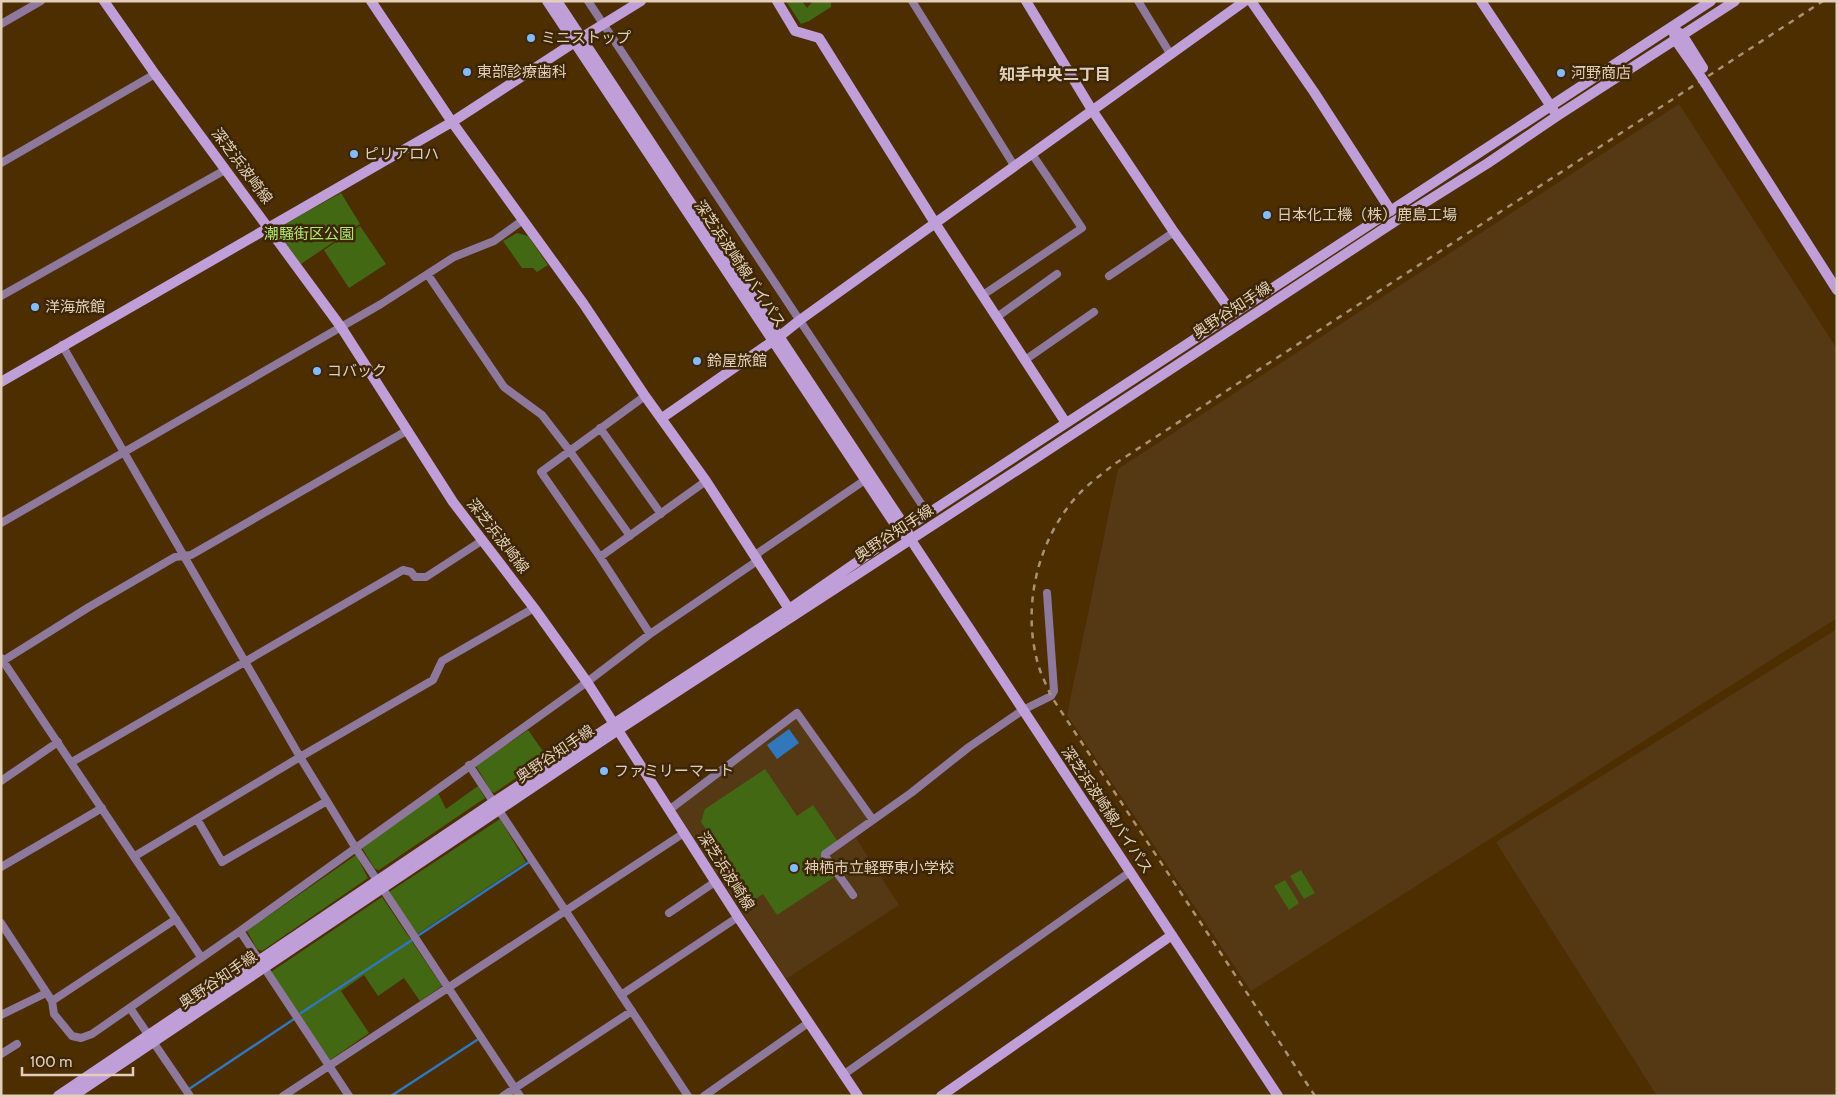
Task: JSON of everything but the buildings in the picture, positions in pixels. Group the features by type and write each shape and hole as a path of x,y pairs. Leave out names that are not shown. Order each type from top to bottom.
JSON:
{"main road":[{"name":"深芝浜波崎線","path":"104,1 154,74 341,327 453,502 534,608 587,682 715,882 858,1096"},
{"path":"371,1 452,122 583,303 645,396 706,481 788,609"},
{"name":"深芝浜波崎線バイパス","path":"547,1 578,40 903,530"},
{"name":"深芝浜波崎線バイパス","path":"557,1 578,40"},
{"path":"1,381 452,122 641,1"},
{"path":"777,1 795,31 819,38 935,223 1066,423"},
{"path":"1026,1 1092,110 1174,232 1233,314"},
{"path":"662,418 777,338 1245,1"},
{"path":"1251,1 1314,92 1392,211"},
{"path":"1481,1 1557,116"},
{"name":"奥野谷知手線","path":"73,1096 151,1039 616,727 903,530 1711,1"},
{"name":"奥野谷知手線","path":"616,727 911,540 1735,1"},
{"path":"1672,28 1837,290"},
{"path":"1707,82 1837,281"},
{"name":"深芝浜波崎線バイパス","path":"777,338 865,480 911,540 1278,1096"},
{"path":"941,1096 1172,935"},
{"name":"奥野谷知手線","path":"58,1096 151,1039"}],"street":[{"path":"1,24 41,1"},
{"path":"588,1 928,514"},
{"path":"912,1 1015,167"},
{"path":"1138,1 1171,55"},
{"path":"1,163 154,74"},
{"path":"982,295 1082,228 1032,154"},
{"path":"1,296 226,170"},
{"path":"1,523 341,327 428,275 454,257 494,241 523,220"},
{"path":"1109,276 1174,232"},
{"path":"997,317 1057,274"},
{"path":"428,275 504,387 542,415 630,536"},
{"path":"1026,360 1094,312"},
{"path":"62,345 300,757 379,885 520,1096"},
{"path":"645,396 541,472 600,557 650,634"},
{"path":"600,428 661,514"},
{"path":"201,957 2,660 88,606 175,557 191,554 408,430"},
{"path":"1,923 5,935 52,1001 54,1014 72,1036 81,1038 92,1034 240,931 587,682 650,634 757,561 758,553 865,480"},
{"path":"600,557 706,481"},
{"path":"72,762 403,570 411,572 415,576 426,577 482,540"},
{"path":"853,895 825,854 911,793 969,747 1023,710 1051,696 1054,691 1047,593"},
{"path":"135,856 433,680 442,661 534,608"},
{"path":"669,810 797,713 873,820"},
{"path":"1,781 58,742"},
{"path":"469,765 688,1096"},
{"path":"197,818 222,862 327,801"},
{"path":"1,867 102,808"},
{"path":"283,1096 684,833"},
{"path":"843,1075 1130,872"},
{"path":"669,913 715,882"},
{"path":"621,995 738,917"},
{"path":"52,1001 176,919"},
{"path":"240,931 349,1096"},
{"path":"1,1015 46,993"},
{"path":"130,1008 190,1096"},
{"path":"503,1096 632,1011"},
{"path":"704,1096 808,1023"},
{"path":"1,1054 17,1044"}],"shaded area":[{"path":"1679,104 1837,349 1837,618 1251,991 1067,715 1118,469"},
{"path":"1837,629 1837,1096 1657,1096 1496,842"},
{"name":"神栖市立軽野東小学校","path":"796,717 870,819 852,832 899,905 786,979 675,810"}],"green space":[{"path":"786,1 802,1 807,8 813,1 831,1 831,7 801,24"},
{"name":"潮騒街区公園","path":"341,193 360,224 301,264 279,235 279,227"},
{"path":"360,226 386,264 349,288 324,250"},
{"path":"517,233 528,236 548,265 537,272 533,268 522,268 503,241"},
{"path":"528,730 547,757 494,793 476,766"},
{"path":"765,769 797,816 813,805 838,842 821,853 836,876 777,915 763,894 754,900 701,822 705,809"},
{"path":"478,786 485,798 379,870 375,869 362,848 438,793 446,809"},
{"path":"500,819 526,862 416,935 389,892"},
{"path":"356,855 368,878 262,951 257,949 247,931"},
{"path":"1301,870 1315,893 1304,899 1290,876"},
{"path":"1285,880 1299,903 1289,910 1274,886"},
{"path":"382,897 442,986 420,1001 404,978 378,996 364,975 341,991 369,1033 330,1060 271,972"}],"water":[{"path":"789,729 799,743 777,759 767,745"}],"waterway":[{"path":"419,935 529,862"},
{"path":"301,1013 412,940"},
{"path":"189,1089 294,1019"},
{"path":"391,1096 477,1040"}],"railway":[{"path":"1315,1096 1051,696 1038,664 1032,623 1035,582 1047,543 1057,524 1078,495 1116,463 1823,1"}],"place":[{"name":"ミニストップ","path":"531,38"},
{"name":"東部診療歯科","path":"467,72"},
{"name":"河野商店","path":"1561,73"},
{"name":"ピリアロハ","path":"354,154"},
{"name":"日本化工機（株）鹿島工場","path":"1267,215"},
{"name":"洋海旅館","path":"35,307"},
{"name":"鈴屋旅館","path":"697,361"},
{"name":"コバック","path":"317,371"},
{"name":"ファミリーマート","path":"604,771"},
{"name":"神栖市立軽野東小学校","path":"794,868"}],"district":[{"name":"知手中央二丁目","path":"1055,74"}]}
